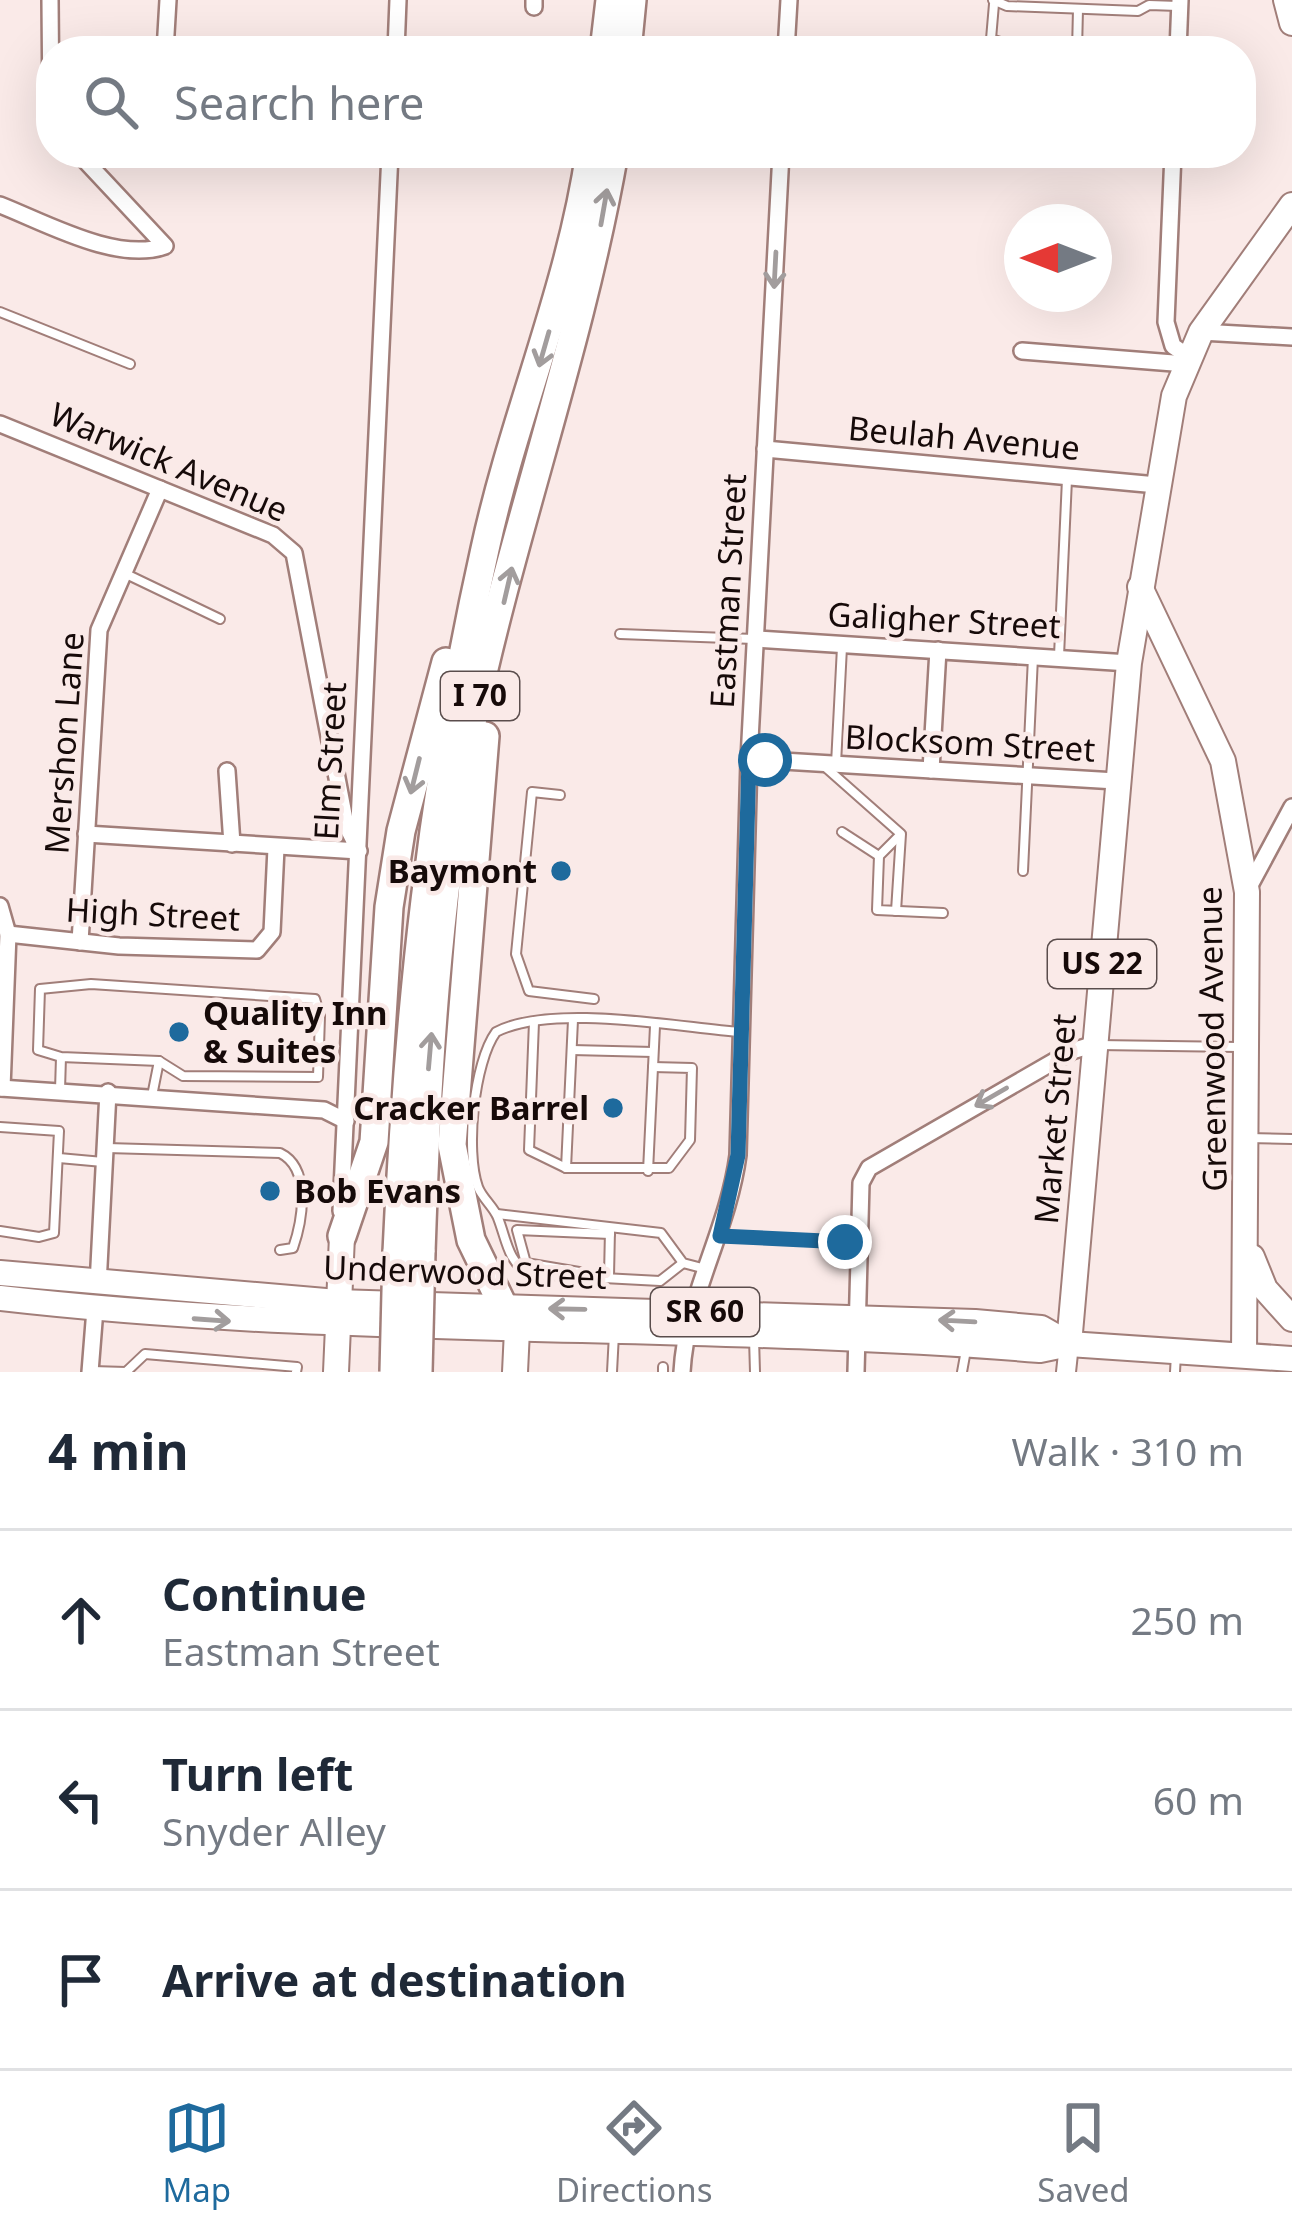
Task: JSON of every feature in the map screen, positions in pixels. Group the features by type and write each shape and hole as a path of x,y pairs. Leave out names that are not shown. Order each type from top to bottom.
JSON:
{"highway":[{"path":"606,36 610,0"},
{"path":"628,36 632,0"},
{"name":"I 70","path":"418,1372 409,1252 406,1056 430,830 486,544 562,284 587,168"},
{"name":"I 70","path":"394,1372 441,928 469,741 584,300 611,168"},
{"path":"342,1236 374,1142 389,907 401,831 447,656 486,544"},
{"path":"489,664 452,1145 471,1240 511,1319"}],"main road":[{"name":"US 22","path":"1138,585 1174,396 1188,360 1201,332 1292,205"},
{"name":"Market Street","path":"1069,1344 1116,781 1138,585"},
{"name":"Greenwood Avenue","path":"1138,585 1222,761 1246,892 1243,1364"},
{"name":"Elm Street","path":"336,1372 342,1236"},
{"path":"1246,1244 1265,1289 1292,1319"},
{"name":"Underwood Street","path":"0,1273 97,1297"},
{"name":"Underwood Street","path":"0,1298 97,1297 337,1314 855,1328 1041,1328 1069,1344 1176,1362 1243,1364 1292,1359"},
{"name":"Underwood Street","path":"511,1319 614,1333 687,1323 754,1337 855,1328 967,1345 1040,1350 1069,1344"},
{"path":"511,1319 514,1372"}],"street":[{"path":"50,0 50,36"},
{"path":"166,36 168,0"},
{"path":"397,36 398,0"},
{"path":"787,36 789,0"},
{"path":"1178,36 1179,3"},
{"path":"0,206 125,248 145,252 165,246 92,168"},
{"name":"Elm Street","path":"342,1236 389,168"},
{"name":"Eastman Street","path":"682,1372 687,1323 720,1236 738,1155 749,759 780,168"},
{"path":"1172,168 1166,322 1173,346 1188,360"},
{"path":"1201,332 1292,337"},
{"path":"1022,351 1188,360"},
{"name":"Warwick Avenue","path":"0,424 273,535 294,553 346,825 359,851"},
{"name":"Beulah Avenue","path":"765,449 1157,485"},
{"name":"Mershon Lane","path":"80,942 99,630 160,489"},
{"name":"Galigher Street","path":"756,639 1129,663"},
{"path":"931,770 938,650"},
{"name":"Blocksom Street","path":"749,759 1116,781"},
{"path":"227,772 232,844"},
{"path":"1246,892 1292,807"},
{"path":"86,834 359,851"},
{"name":"High Street","path":"8,934 256,950 272,932 276,848"},
{"path":"0,906 8,934 1,1088 324,1110 346,1121"},
{"path":"856,1372 861,1183 869,1168 1072,1051 1095,1044"},
{"path":"90,1371 108,1092"},
{"name":"Market Street","path":"1066,1372 1069,1344"}],"lane":[{"path":"1103,10 1111,0"},
{"path":"991,36 994,2 1138,11 1147,3 1179,3"},
{"path":"1077,36 1078,9"},
{"path":"0,312 130,364"},
{"path":"1059,657 1067,478"},
{"path":"123,572 220,619"},
{"path":"620,634 756,639"},
{"path":"842,644 829,765 901,834 896,911"},
{"path":"1023,871 1033,656"},
{"path":"560,795 532,792 516,954 529,991 594,999"},
{"path":"842,832 879,856"},
{"path":"901,834 879,856 877,910 943,913"},
{"path":"91,984 315,999 320,1016 318,1077 251,1075 184,1076 159,1061 61,1057 38,1050 40,989 91,984"},
{"path":"683,1263 660,1281 527,1274 512,1263 497,1214 478,1188 475,1160 481,1064 496,1032 534,1022 573,1020 741,1032"},
{"path":"566,1168 573,1020"},
{"path":"534,1022 529,1150 566,1168 669,1168 690,1140 692,1068 652,1067"},
{"path":"648,1171 655,1026"},
{"path":"1095,1044 1117,1049 1246,1047"},
{"path":"1212,1116 1213,1046"},
{"path":"572,1050 653,1052"},
{"path":"60,1090 61,1057"},
{"path":"152,1096 159,1061"},
{"path":"251,1075 251,1104"},
{"path":"0,1127 59,1131 54,1233 39,1237 0,1231"},
{"path":"1246,1138 1292,1139"},
{"path":"59,1158 280,1153 293,1159 300,1173 298,1234 293,1248 280,1250"},
{"path":"497,1214 610,1230"},
{"path":"585,1275 565,1266 526,1263 518,1230 661,1233 683,1263 707,1269"},
{"path":"609,1276 610,1230"},
{"path":"720,1236 858,1243"},
{"path":"612,1372 614,1333"},
{"path":"754,1337 755,1372"},
{"path":"962,1372 967,1345"},
{"path":"90,1371 126,1372 145,1354 297,1367 296,1372"},
{"path":"215,1372 217,1360"}],"place":[{"name":"Baymont","path":"561,871"},
{"name":"Quality Inn & Suites","path":"179,1032"},
{"name":"Cracker Barrel","path":"613,1108"},
{"name":"Bob Evans","path":"270,1191"}],"route":[{"path":"765,760 749,759 738,1155 720,1236 845,1242"}]}
